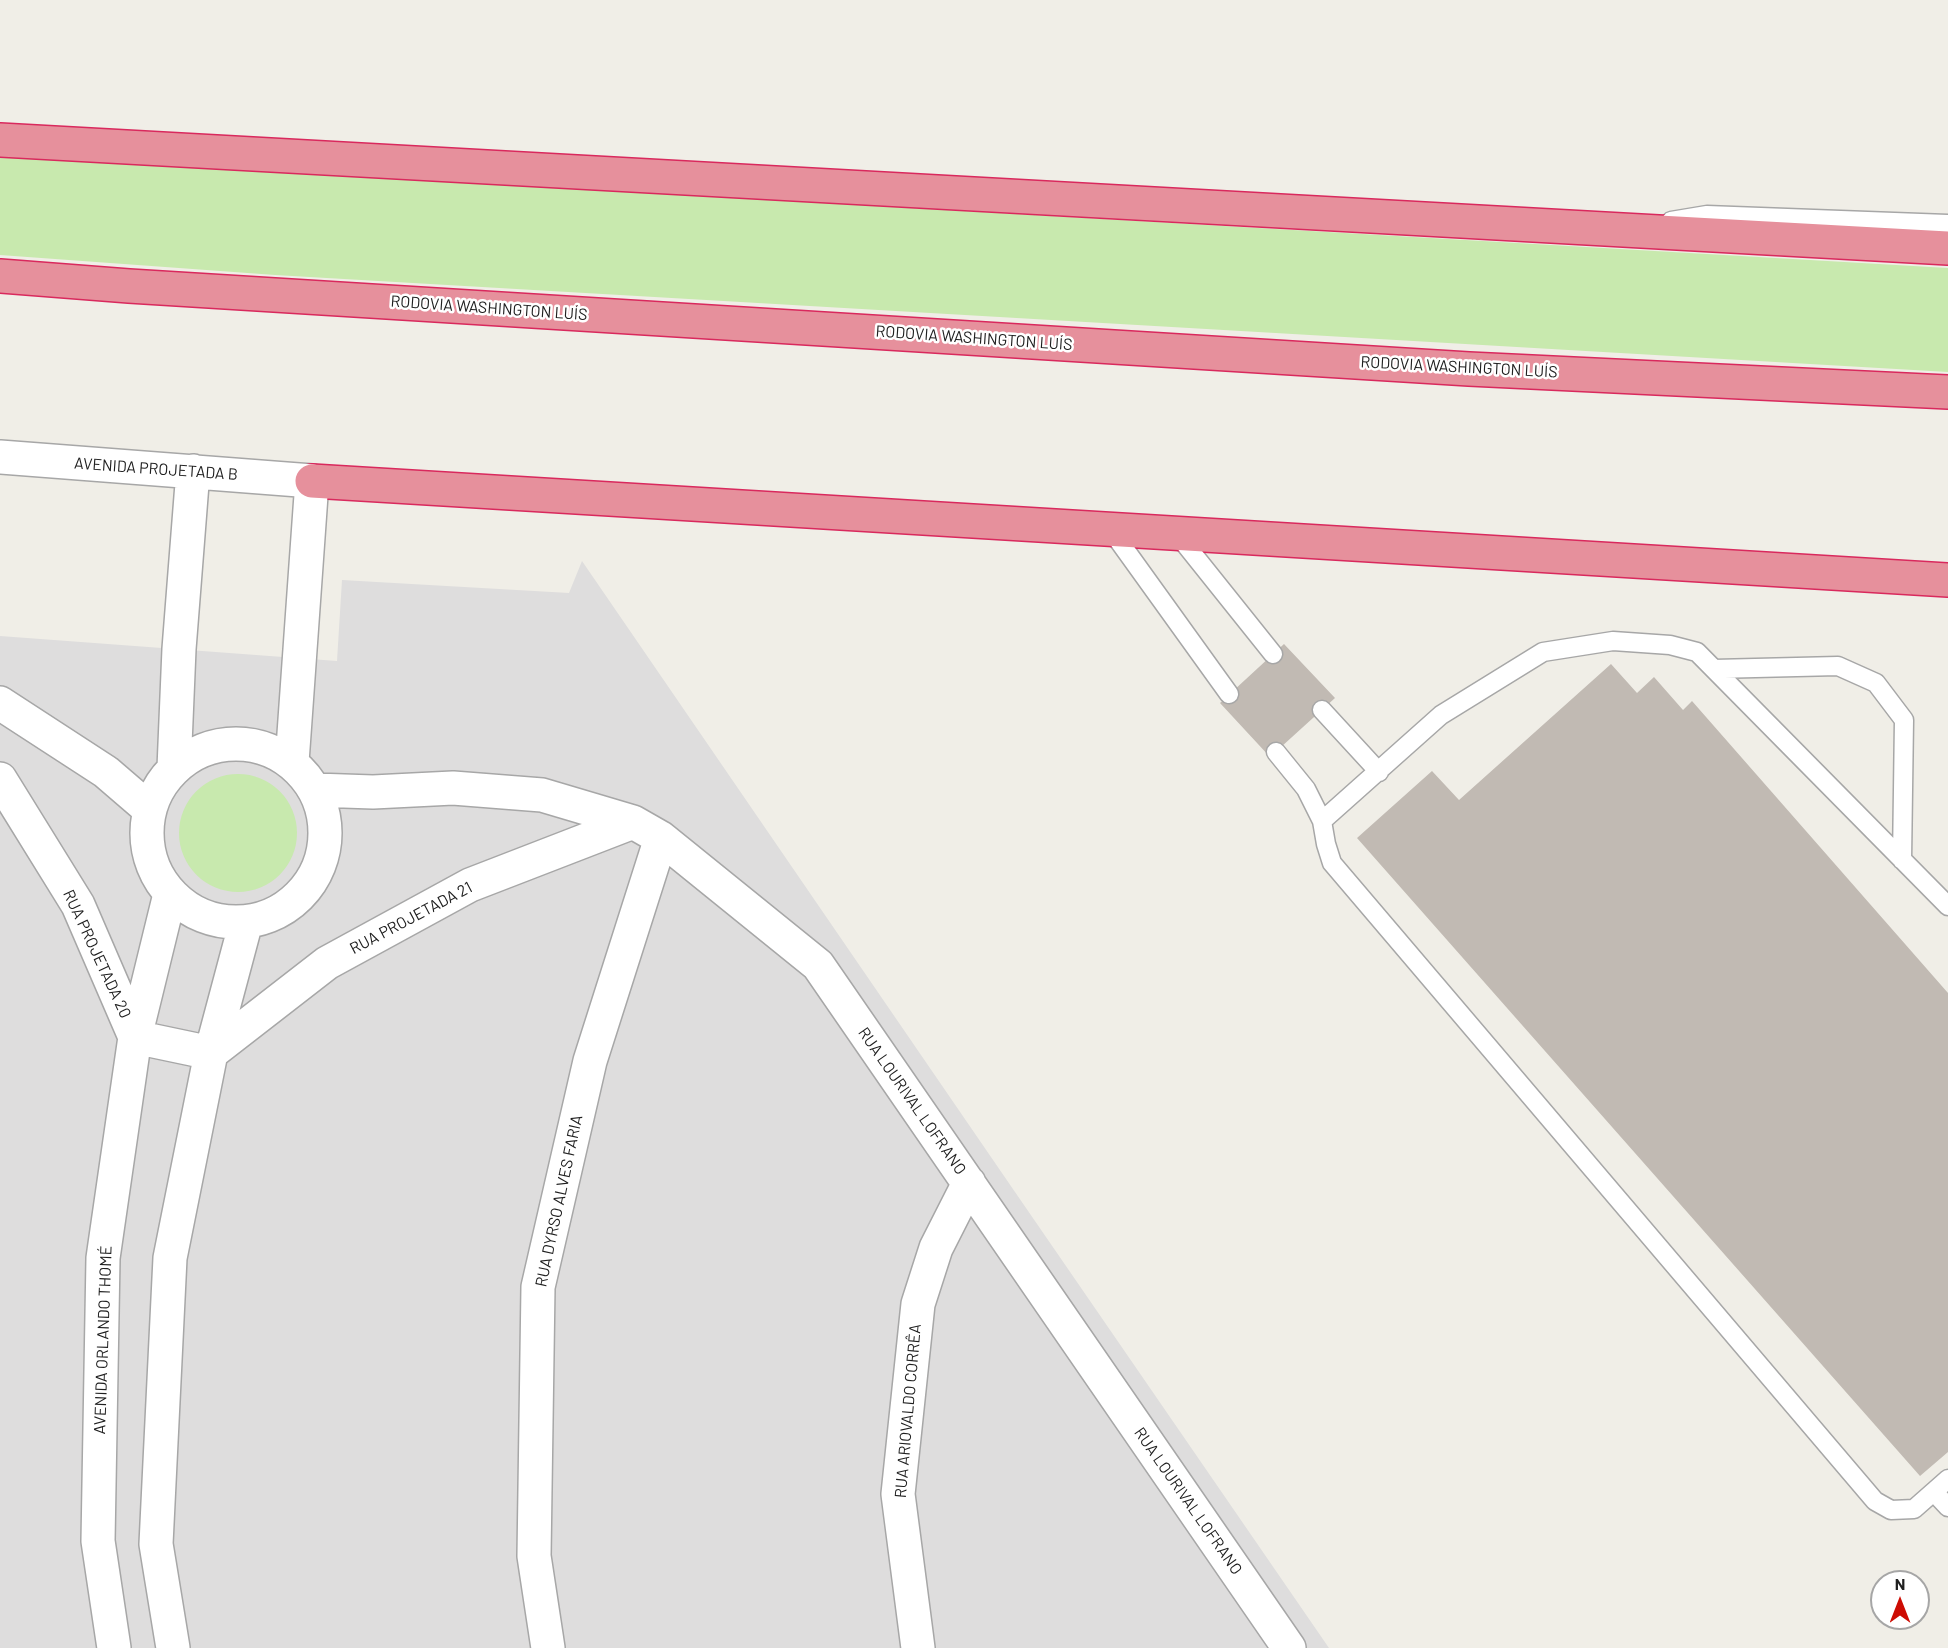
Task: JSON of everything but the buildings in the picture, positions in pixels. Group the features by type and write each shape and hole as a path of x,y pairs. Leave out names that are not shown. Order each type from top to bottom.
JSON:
{"highway":[{"path":"0,140 1948,249"},
{"name":"RODOVIA WASHINGTON LUÍS","path":"0,276 129,286 1469,369 1948,392"},
{"path":"312,481 1948,580"}],"street":[{"name":"AVENIDA PROJETADA B","path":"0,457 312,481"},
{"path":"161,787 201,750 232,743 264,747 292,762 305,775 320,803 325,846 316,873 298,897 274,914 246,922 219,920 192,911 170,894 153,868 146,839 161,787 179,650 193,471"},
{"path":"292,762 312,481"},
{"path":"0,702 106,772 161,787"},
{"name":"RUA PROJETADA 20","path":"0,779 78,905 135,1037"},
{"name":"RUA LOURIVAL LOFRANO","path":"320,803 373,792 453,788 542,795 633,822 661,838 818,965 1289,1648"},
{"name":"RUA PROJETADA 21","path":"212,1053 327,963 470,885 633,822"},
{"name":"RUA DYRSO ALVES FARIA","path":"548,1648 534,1556 538,1287 590,1060 661,838"},
{"name":"AVENIDA ORLANDO THOMÉ","path":"114,1648 98,1541 103,1258 135,1037 170,894"},
{"path":"173,1648 156,1544 170,1258 212,1053 246,922"},
{"path":"135,1037 212,1053"},
{"name":"RUA ARIOVALDO CORRÊA","path":"918,1648 898,1494 916,1316 936,1248 969,1183"}],"lane":[{"path":"1609,231 1707,215 1948,224"},
{"path":"1111,530 1230,694"},
{"path":"1178,534 1273,654"},
{"path":"1322,821 1442,715 1543,652 1613,641 1670,645 1697,652 1948,906"},
{"path":"1714,669 1838,666 1876,684 1904,720 1902,860"},
{"path":"1322,710 1379,772"},
{"path":"1276,752 1306,789 1322,821 1332,863 1875,1501 1891,1510 1914,1509 1948,1479"},
{"path":"1934,1492 1948,1507"}],"shaded area":[{"path":"582,561 1329,1648 0,1648 0,636 337,661 342,580 569,593"}],"green space":[{"path":"0,155 1948,268 1948,372 275,275 0,255"},
{"path":"238,774 261,778 280,791 293,810 297,833 293,856 280,875 261,888 238,892 215,888 196,875 183,856 179,833 183,810 196,791 215,778"}]}
